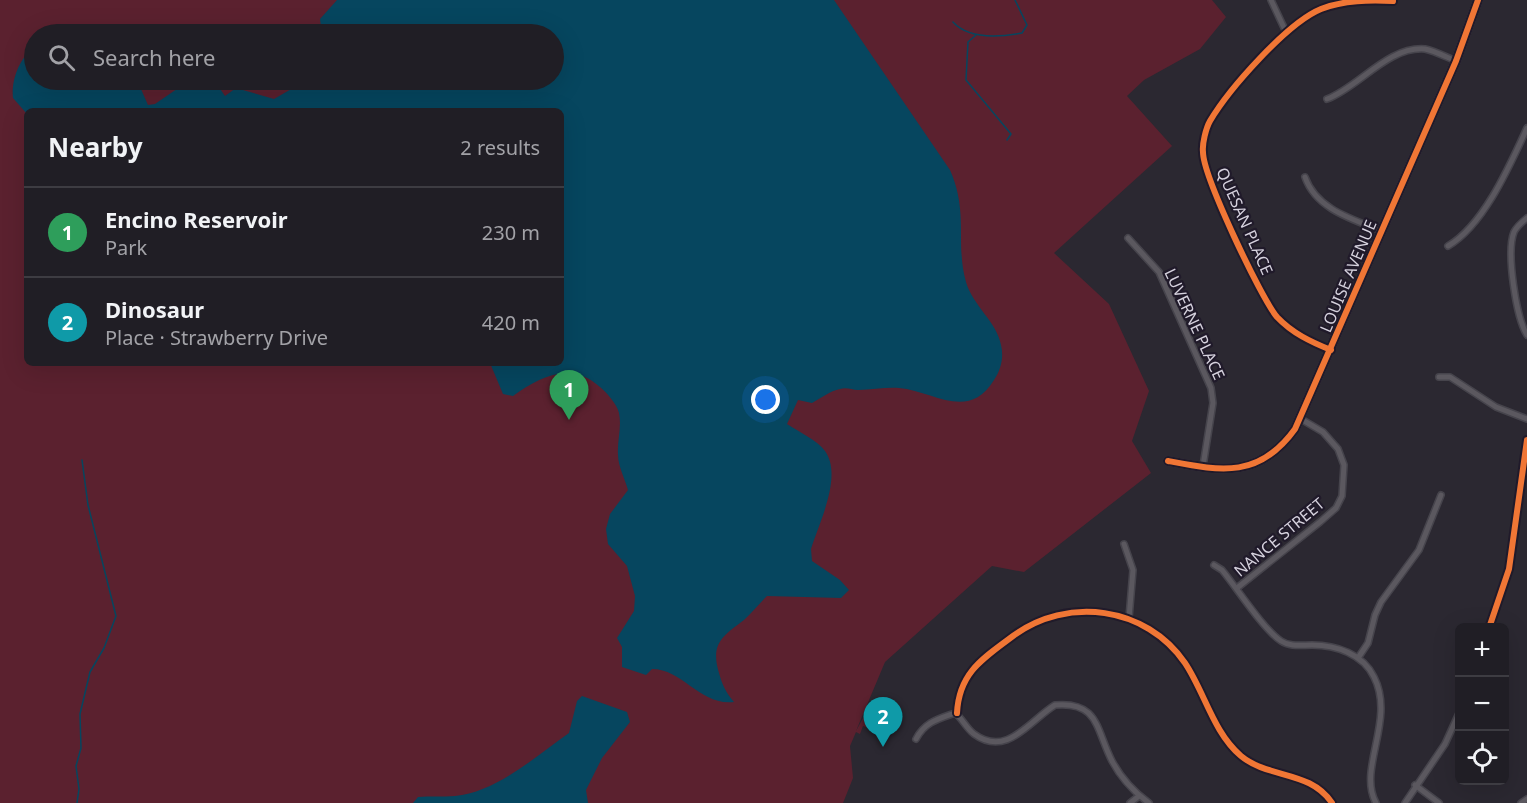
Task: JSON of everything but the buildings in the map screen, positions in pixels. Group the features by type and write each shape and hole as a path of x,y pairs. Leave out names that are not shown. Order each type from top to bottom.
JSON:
{"street":[{"path":"1271,0 1286,32"},
{"name":"LOUISE AVENUE","path":"1168,461 1234,470 1257,464 1287,440 1301,419 1331,350 1456,61 1478,0"},
{"name":"QUESAN PLACE","path":"1331,350 1306,340 1292,330 1269,306 1209,178 1203,151 1209,123 1250,70 1286,32 1301,20 1338,4 1393,1"},
{"path":"1327,99 1339,94 1400,53 1415,49 1428,50 1456,61"},
{"path":"1448,246 1466,232 1486,203 1506,173 1527,128"},
{"path":"1305,177 1311,193 1325,206 1382,231"},
{"path":"1527,218 1515,231 1513,239 1513,282 1517,314 1527,335"},
{"name":"LUVERNE PLACE","path":"1128,238 1158,272 1210,388 1213,403 1203,466"},
{"path":"1439,377 1450,377 1496,407 1527,419"},
{"name":"NANCE STREET","path":"1238,588 1328,515 1342,496 1344,465 1338,448 1323,432 1301,419"},
{"path":"1490,623 1509,569 1527,441"},
{"path":"1358,658 1368,643 1381,602 1419,550 1441,495"},
{"path":"1124,544 1133,570 1129,618"},
{"path":"1214,565 1222,570 1238,588 1272,634 1283,643 1339,648 1358,658 1374,677 1381,695 1382,713 1371,779 1376,803"},
{"path":"1149,803 1139,796 1123,778 1090,713 1080,706 1055,705 1024,731 1004,742 992,742 973,733 957,713 962,683 972,670 1024,628 1062,613 1106,612 1129,618 1147,627 1166,641 1185,663 1232,748 1259,766 1316,785 1332,803"},
{"path":"916,739 921,728 929,722 957,713"},
{"path":"1405,803 1415,785 1445,744 1455,722"},
{"path":"1415,785 1439,803"},
{"path":"1130,803 1139,796"},
{"path":"1521,803 1527,799"}],"shaded area":[{"path":"0,0 1212,0 1226,17 1200,49 1144,80 1127,96 1172,146 1054,253 1109,304 1149,391 1132,441 1151,473 1024,572 992,566 885,662 856,731 869,707 888,734 884,737 881,732 863,726 860,734 856,732 850,746 853,778 843,803 0,803"}],"water":[{"path":"337,0 834,0 950,170 956,186 961,214 963,268 966,282 969,291 999,337 1002,354 998,372 984,393 962,402 899,388 858,390 843,388 812,403 798,400 787,424 822,447 830,461 832,473 828,500 811,549 812,561 840,580 849,590 841,598 767,596 724,636 717,647 717,663 723,685 734,702 711,699 663,671 652,669 646,675 622,667 622,647 617,638 634,611 635,596 627,566 608,544 606,529 610,514 628,490 618,459 620,418 609,395 589,379 567,373 556,374 534,382 513,396 503,394 491,366 564,366 564,108 24,108 24,111 13,98 13,84 24,58 24,90 141,90 148,105 155,104 175,90 221,90 225,96 233,90 243,90 274,99 290,90 564,90 564,24 321,24 320,19"},
{"path":"582,696 627,712 630,722 602,758 586,790 588,803 413,803 418,797 471,793 486,788 515,772 569,733 577,701"}],"waterway":[{"path":"953,22 967,32 985,36 1022,33 1027,25 1015,0"},
{"path":"976,35 968,42 966,80 1011,134 1007,140"},
{"path":"77,803 79,789 76,766 81,748 80,714 90,672 104,648 116,616 88,505 82,460"}],"cycle path":[{"path":"1168,461 1222,468 1253,464 1267,457 1295,429 1456,61 1478,0"},
{"path":"1331,350 1289,328 1277,317 1269,305 1234,236 1212,185 1203,152 1204,141 1210,121 1231,92 1260,58 1292,28 1321,9 1339,4 1393,1"},
{"path":"1491,623 1509,569 1527,440"},
{"path":"957,713 962,687 967,677 982,660 1013,636 1034,623 1057,615 1081,612 1105,613 1128,619 1149,629 1169,644 1185,663 1223,736 1241,756 1264,768 1312,785 1323,792 1332,803"}],"place":[{"name":"Encino Reservoir","path":"569,420"},
{"name":"Dinosaur","path":"883,747"}]}
